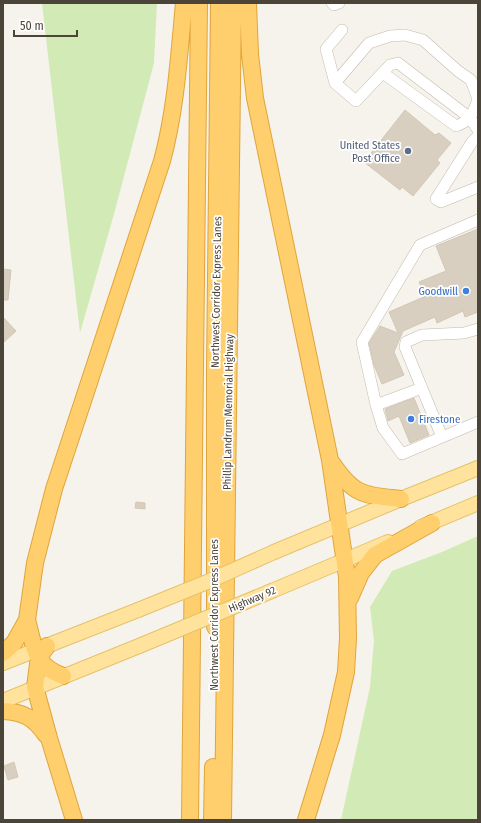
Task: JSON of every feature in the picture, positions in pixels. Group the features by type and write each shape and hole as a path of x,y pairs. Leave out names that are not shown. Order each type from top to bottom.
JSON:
{"highway":[{"path":"3,653 14,643 27,620 35,563 49,508 167,142 175,97 184,3"},
{"path":"190,820 199,3"},
{"name":"Northwest Corridor Express Lanes","path":"212,820 215,626 215,370 219,3"},
{"name":"Phillip Landrum Memorial Highway","path":"223,820 233,3"},
{"path":"248,3 252,77 260,123 330,460 347,577 347,657 341,695 332,735 306,820"},
{"path":"330,460 342,478 355,490 369,495 401,499"},
{"path":"348,604 361,573 375,555 432,523"},
{"path":"27,620 45,667 63,676"},
{"path":"40,652 35,687 74,820"},
{"path":"3,711 18,712 26,715 39,725 49,738"}],"main road":[{"path":"3,664 40,652 207,582 274,552 478,468"},
{"name":"Highway 92","path":"3,701 274,590 478,503"}],"lane":[{"path":"332,3 334,5 339,3"},
{"path":"342,30 326,48 335,83 356,101 390,65 398,63 470,118 478,130"},
{"path":"335,83 370,43 390,36 405,35 423,40 458,71 471,80 478,100 470,118 466,123 456,126 383,73"},
{"path":"478,136 472,142 436,199 441,202 478,187"},
{"path":"478,220 420,245 362,342 376,405 383,428 402,454 478,422"},
{"path":"442,437 405,347 406,342 422,334 464,333 478,329"},
{"path":"376,405 422,388"}],"green space":[{"path":"42,3 157,3 154,63 114,214 80,333"},
{"path":"478,536 478,820 341,820 370,687 374,641 370,607 392,571 442,552"}],"building":[{"name":"United States Post Office","path":"405,110 435,135 439,133 451,143 437,160 440,163 413,196 402,187 400,190 364,162"},
{"path":"478,229 478,312 465,317 463,311 437,323 435,317 403,331 394,352 404,375 382,384 374,365 369,343 380,326 398,333 389,312 426,296 419,282 446,271 436,246"},
{"path":"3,269 11,270 8,300 3,300"},
{"path":"3,317 16,331 3,343"},
{"name":"Firestone","path":"414,398 429,435 410,443 399,416 388,421 385,409"},
{"path":"136,502 145,503 145,509 135,508"},
{"path":"14,762 18,777 8,780 4,766"}],"place":[{"name":"United States Post Office","path":"408,151"},
{"name":"Goodwill","path":"466,291"},
{"name":"Firestone","path":"411,419"}]}
